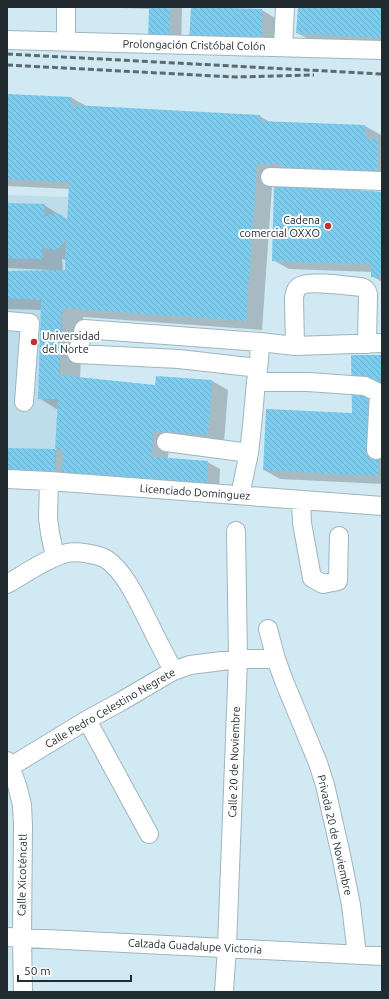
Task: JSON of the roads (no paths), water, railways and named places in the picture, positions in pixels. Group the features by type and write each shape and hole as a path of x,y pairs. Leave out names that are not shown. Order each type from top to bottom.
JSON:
{"street":[{"path":"66,7 66,42"},
{"path":"283,47 285,7"},
{"name":"Prolongación Cristóbal Colón","path":"7,40 382,50"},
{"path":"270,177 382,181"},
{"path":"295,346 294,298 297,288 301,285 307,284 330,284 361,287 367,291 375,344 295,346 84,328 77,354 179,359 257,375 308,382 366,386 379,393 376,450"},
{"path":"7,321 30,323 24,402"},
{"path":"179,336 179,359"},
{"path":"240,496 252,426 260,342"},
{"path":"166,442 248,453"},
{"name":"Licenciado Dominguez","path":"7,479 382,506"},
{"path":"48,481 48,518 55,557"},
{"path":"301,500 302,522 312,578 323,584 338,580 339,536"},
{"name":"Calle 20 de Noviembre","path":"224,992 238,658 236,531"},
{"path":"7,584 55,557 67,553 92,554 105,559 115,567 124,578 174,671"},
{"name":"Privada 20 de Noviembre","path":"268,629 284,681 318,763 325,785 351,905 357,955"},
{"name":"Calle Pedro Celestino Negrete","path":"9,764 174,671 190,665 238,658 276,659"},
{"path":"87,720 148,834"},
{"name":"Calle Xicoténcatl","path":"9,764 17,785 14,806 22,825 14,937 23,992"},
{"name":"Calzada Guadalupe Victoria","path":"14,937 382,956"}],"railway":[{"path":"7,54 382,74"},
{"path":"7,65 235,77 314,75"}],"place":[{"name":"Cadena comercial OXXO","path":"328,226"},
{"name":"Universidad del Norte","path":"34,342"}]}
